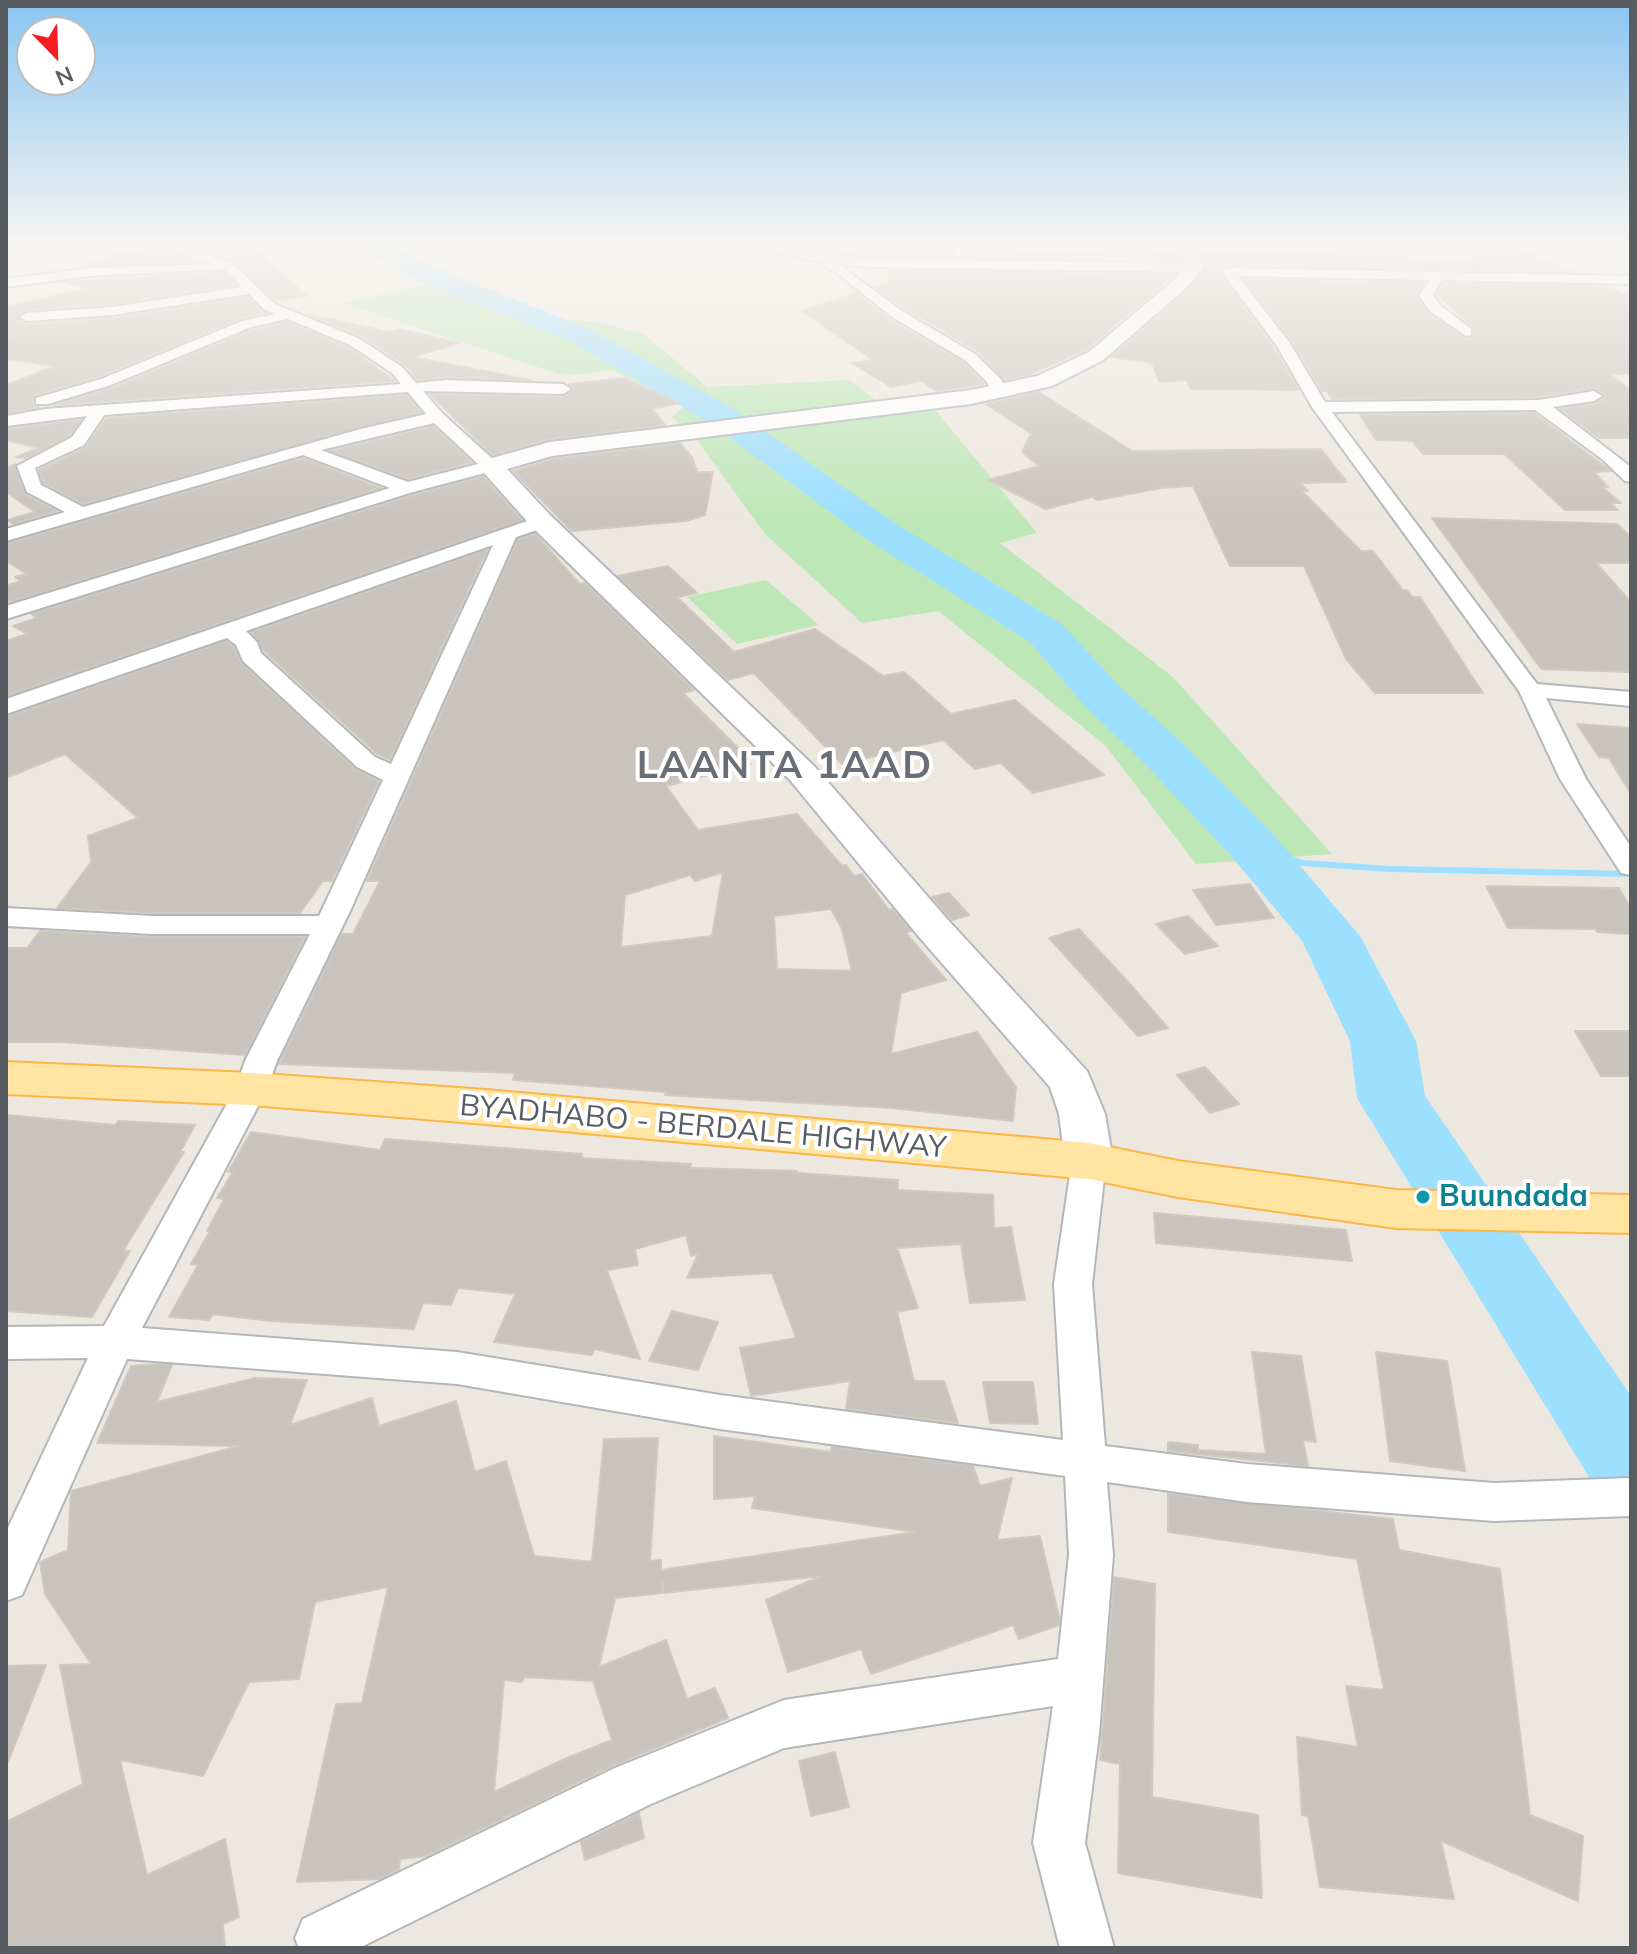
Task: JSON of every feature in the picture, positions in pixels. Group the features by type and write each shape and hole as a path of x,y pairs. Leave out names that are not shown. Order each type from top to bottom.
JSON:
{"main road":[{"path":"490,466 550,449 999,392 1044,381 1096,356 1118,337"},
{"path":"490,466 509,483 525,528 651,624 802,773 934,929 1071,1082 1082,1114 1089,1161"},
{"name":"BYADHABO - BERDALE HIGHWAY","path":"6,1078 251,1089 486,1107 1089,1161 1178,1179 1396,1209 1631,1214"}],"street":[{"path":"45,414 23,409 106,382 215,337"},
{"path":"342,337 355,342 397,370 437,417 490,466"},
{"path":"936,337 970,357 993,379 999,392"},
{"path":"1278,337 1320,407 1530,690 1573,779 1631,867"},
{"path":"6,421 45,414 447,385 563,389"},
{"path":"1320,407 1539,405 1594,396"},
{"path":"1539,405 1608,455 1631,477"},
{"path":"6,463 26,466 78,441 99,410"},
{"path":"6,535 367,432 437,417"},
{"path":"307,451 407,488"},
{"path":"26,466 33,488 83,515"},
{"path":"6,613 407,488 490,466"},
{"path":"6,707 525,528"},
{"path":"6,1580 115,1342 251,1089 261,1061 397,777 525,528"},
{"path":"231,630 246,642 251,656 366,762 397,777"},
{"path":"1530,690 1631,699"},
{"path":"6,917 152,925 328,925"},
{"path":"1087,1948 1059,1843 1080,1679 1091,1555 1073,1284 1089,1161"},
{"path":"6,1343 115,1342 457,1368 720,1412 1247,1483 1494,1502 1631,1497"},
{"path":"322,1938 633,1786 784,1724 1080,1679"}],"green space":[{"path":"446,337 648,337 707,387 849,380 879,402 936,411 1037,533 1000,543 1173,677 1332,854 1196,864 1105,745 938,611 862,623 765,534 697,440 672,417 685,406 612,370 565,376"},
{"path":"766,580 819,625 737,644 687,597"}],"building":[{"path":"194,337 100,376 35,395 33,404 39,407 6,413 6,385 56,366 6,359 6,343 10,338"},
{"path":"235,337 324,337 349,348 395,381 54,405 112,388"},
{"path":"364,337 435,337 459,343 414,357 531,380 447,377 417,380 404,364"},
{"path":"840,337 920,337 963,362 984,384 937,391 921,381 891,387 852,363 873,360"},
{"path":"954,337 1101,337 1087,349 1028,375 1005,380 977,351"},
{"path":"1134,337 1266,337 1299,390 1191,389 1186,380 1159,382 1152,363 1111,357"},
{"path":"1289,337 1631,337 1631,374 1610,374 1631,390 1631,438 1599,438 1560,409 1594,404 1604,399 1604,393 1594,388 1539,397 1332,399 1327,391 1322,391"},
{"path":"624,378 679,403 652,409 665,425 550,439 492,455 430,394 563,397 574,390 569,384"},
{"path":"1039,392 1132,451 1321,449 1347,482 1300,483 1308,491 1302,491 1361,551 1373,551 1403,590 1407,590 1412,597 1420,597 1483,693 1375,693 1346,659 1304,566 1230,566 1193,486 1161,488 1098,500 1092,497 1046,509 988,480 1039,466 1022,452 1033,435 986,404"},
{"path":"407,395 421,412 83,504 43,483 39,470 85,448 106,418"},
{"path":"1534,413 1611,471 1594,472 1608,487 1602,487 1621,503 1610,503 1618,510 1565,510 1504,454 1423,454 1412,441 1376,440 1360,415"},
{"path":"81,420 70,435 25,458 16,457 39,448 6,440 6,429"},
{"path":"433,426 472,462 408,479 331,451"},
{"path":"680,443 692,457 697,472 713,472 705,515 686,521 572,531 513,471 553,459"},
{"path":"303,458 381,488 10,602 6,600 6,586 21,581 15,577 27,574 6,561 6,544"},
{"path":"15,464 26,495 57,511 13,524 7,520 35,512 6,492 6,468"},
{"path":"483,476 522,520 6,696 6,641 27,634 13,626 37,618 31,614"},
{"path":"1432,518 1617,524 1631,537 1631,563 1596,563 1631,602 1631,672 1541,669"},
{"path":"535,534 580,584 585,583 694,690 683,693 751,764 666,786 698,830 797,814 842,866 846,865 854,876 862,874 889,910 892,909 911,931 906,933 946,980 901,993 891,1054 977,1032 1016,1087 1013,1121 892,1108 665,1095 666,1092 513,1080 515,1073 279,1064 342,934 353,934 380,881 367,881 518,539","holes":["723,872 712,936 621,947 625,895 690,875 695,881","831,909 842,929 852,971 777,969 774,916"]},
{"path":"487,550 390,760 377,754 264,651 252,632"},
{"path":"668,566 697,593 677,597 734,652 815,629 883,676 904,672 951,714 1015,700 1104,775 1033,793 1001,763 975,769 943,740 842,764 754,673 728,680 618,576"},
{"path":"226,641 234,647 241,663 355,769 379,781 332,881 323,881 300,913 152,913 57,908 91,862 88,836 138,818 65,754 6,778 6,717"},
{"path":"1577,724 1631,728 1631,794 1609,758 1599,757"},
{"path":"1250,884 1274,918 1216,925 1193,890"},
{"path":"1486,886 1619,888 1631,909 1631,934 1597,932 1595,929 1508,928"},
{"path":"949,893 969,915 952,920 932,897"},
{"path":"1188,916 1218,946 1185,954 1156,924"},
{"path":"1079,929 1168,1028 1138,1036 1049,938"},
{"path":"40,931 152,937 305,937 245,1055 62,1042 6,1042 6,948 27,948"},
{"path":"1575,1031 1631,1031 1631,1076 1601,1076"},
{"path":"1205,1067 1239,1104 1210,1113 1177,1075"},
{"path":"6,1115 115,1125 118,1121 195,1125 180,1152 184,1152 123,1251 130,1251 92,1317 6,1311"},
{"path":"251,1132 380,1150 385,1139 582,1154 581,1158 691,1164 690,1168 797,1171 898,1180 898,1190 993,1195 994,1228 1011,1227 1025,1300 970,1303 961,1244 897,1248 918,1308 897,1312 914,1381 944,1381 958,1423 846,1409 850,1381 751,1396 740,1348 796,1338 772,1273 687,1278 698,1254 691,1256 686,1235 635,1249 638,1265 607,1270 640,1359 594,1349 592,1355 494,1342 515,1294 458,1288 451,1305 423,1303 414,1329 271,1321 213,1314 209,1320 169,1317 198,1265 191,1264 224,1199 217,1198"},
{"path":"1154,1213 1346,1230 1352,1261 1156,1243"},
{"path":"672,1311 718,1322 698,1370 649,1361"},
{"path":"1252,1352 1301,1356 1316,1442 1303,1440 1308,1466 1168,1451 1168,1442 1198,1445 1198,1450 1266,1454"},
{"path":"1376,1352 1447,1361 1465,1471 1390,1461"},
{"path":"172,1365 157,1402 255,1378 307,1380 290,1425 372,1398 379,1426 456,1401 475,1472 506,1461 534,1556 592,1562 604,1439 658,1438 650,1561 661,1560 661,1570 915,1532 752,1508 755,1496 714,1499 714,1436 831,1452 832,1447 973,1466 980,1486 1012,1478 997,1540 1040,1536 1059,1625 1019,1639 1013,1625 871,1674 861,1649 788,1672 766,1600 821,1576 663,1593 662,1580 662,1593 615,1598 599,1667 666,1640 687,1699 715,1688 728,1718 614,1765 426,1856 400,1859 399,1869 379,1879 297,1882 336,1704 362,1703 388,1587 315,1602 299,1679 249,1682 203,1776 120,1760 147,1875 225,1839 239,1917 223,1924 225,1948 6,1948 6,1822 83,1784 60,1665 91,1664 45,1594 40,1562 68,1550 71,1491 239,1446 97,1443 131,1366","holes":["524,1677 593,1681 612,1740 494,1792 504,1680 522,1682"]},
{"path":"983,1382 1033,1382 1038,1424 990,1423"},
{"path":"1168,1494 1393,1519 1399,1550 1500,1569 1530,1815 1583,1836 1578,1901 1441,1841 1454,1899 1320,1887 1308,1816 1302,1815 1297,1737 1358,1747 1346,1686 1384,1690 1357,1559 1168,1532"},
{"path":"1114,1577 1155,1584 1152,1797 1258,1815 1262,1898 1118,1873 1120,1764 1100,1760"},
{"path":"46,1665 8,1762 6,1762 6,1666"},
{"path":"835,1752 849,1807 811,1816 799,1761"},
{"path":"639,1813 644,1838 585,1860 581,1842"}],"waterway":[{"path":"584,337 725,418 879,530 1047,634 1101,695 1165,755 1252,845 1330,936 1383,1041 1391,1098 1631,1468"},
{"path":"1252,845 1302,863 1390,869 1631,874"}],"place":[{"name":"Buundada","path":"1423,1197"}],"district":[{"name":"LAANTA 1AAD","path":"785,767"}]}
